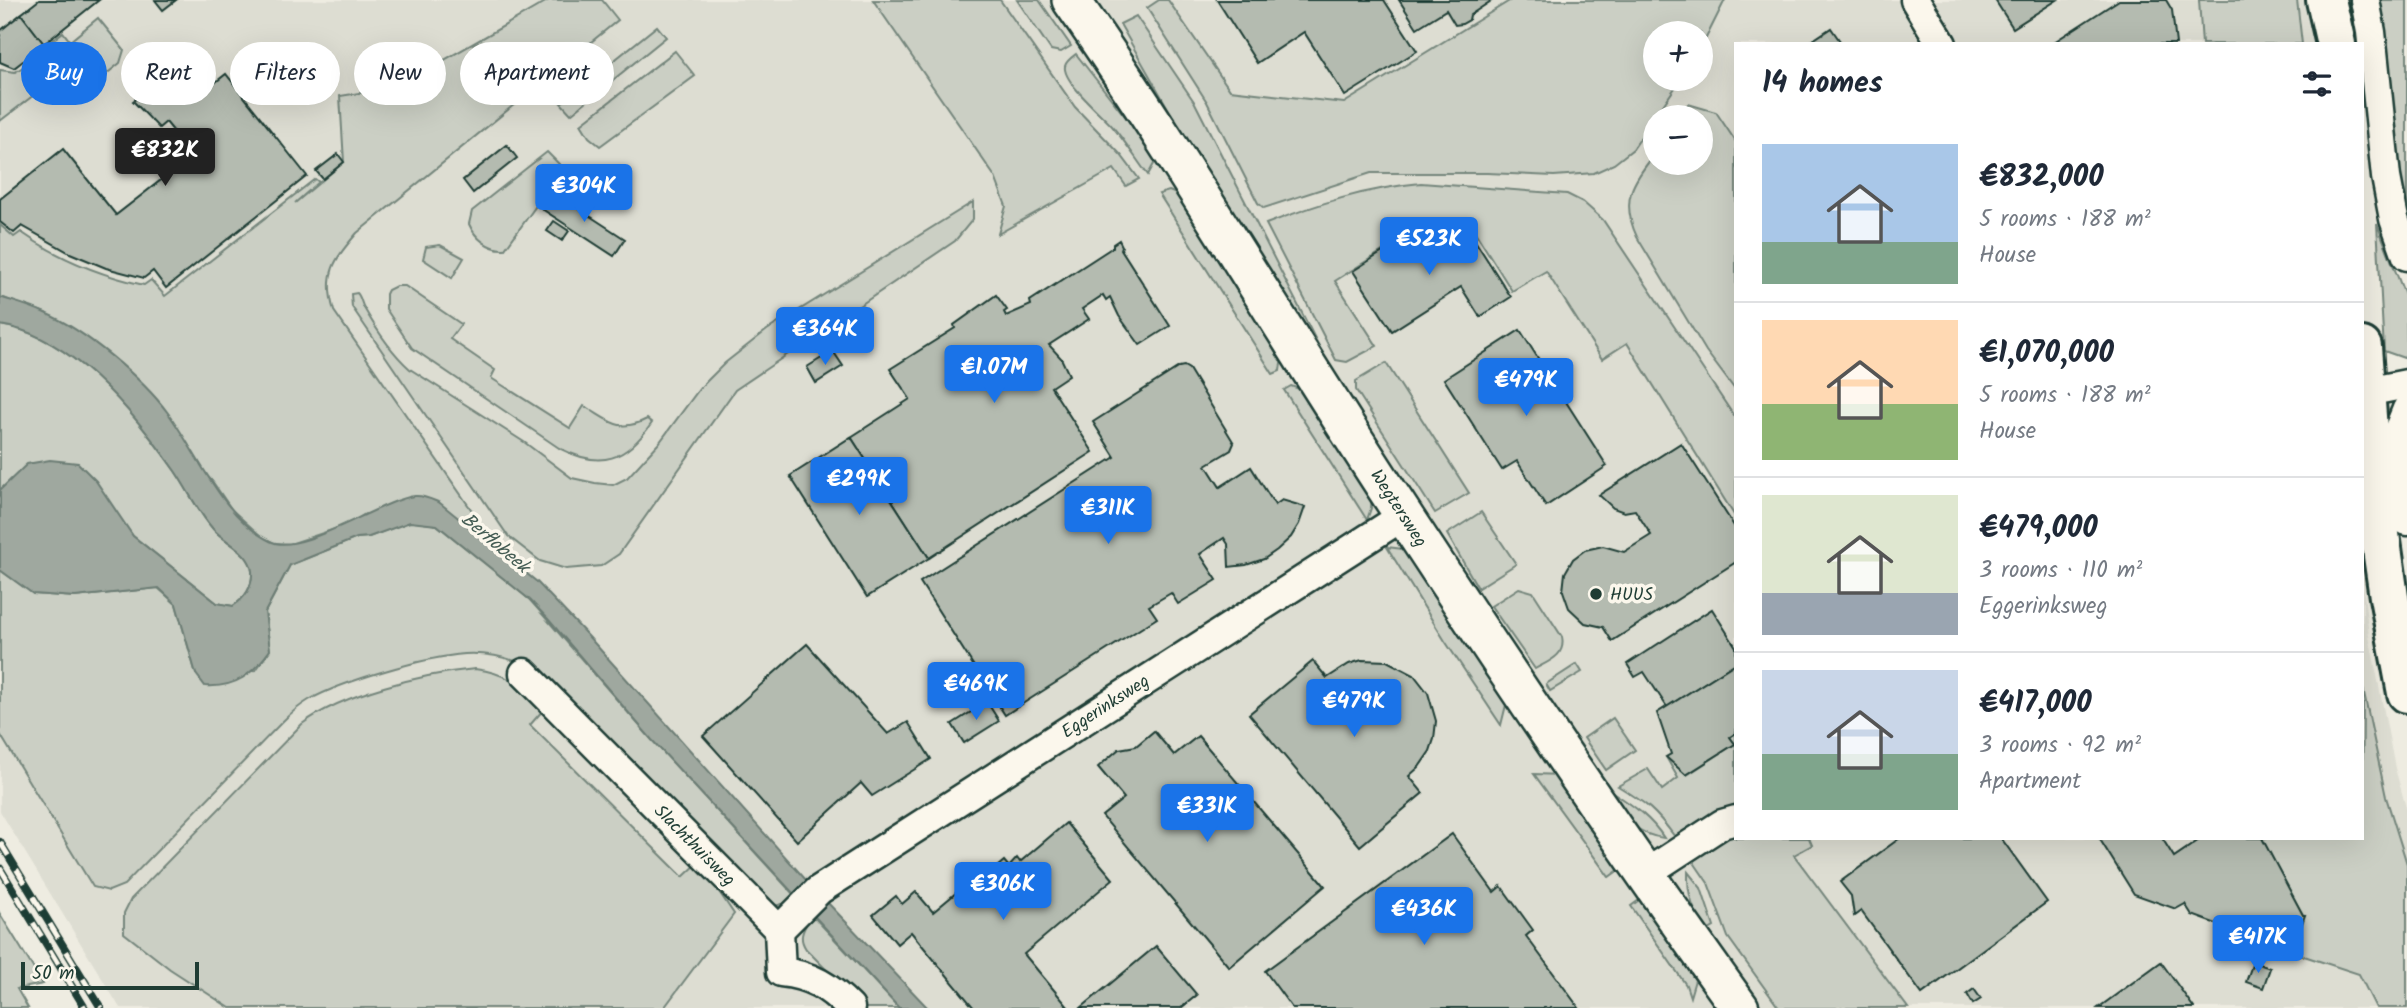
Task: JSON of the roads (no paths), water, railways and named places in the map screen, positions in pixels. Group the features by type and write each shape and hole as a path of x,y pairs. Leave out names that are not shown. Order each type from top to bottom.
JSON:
{"main road":[{"path":"2326,0 2336,42"},
{"path":"2364,370 2370,463 2398,594 2407,693"}],"street":[{"name":"Wegtersweg","path":"1071,0 1170,149 1404,516 1645,874 1740,1008"},
{"path":"1914,0 1941,42"},
{"path":"2365,0 2371,32 2386,177 2394,219 2407,256"},
{"path":"2366,392 2407,384"},
{"path":"2407,409 2399,429 2399,460 2407,521"},
{"name":"Eggerinksweg","path":"779,930 810,900 1404,516"},
{"name":"Slachthuisweg","path":"524,673 779,930"},
{"path":"1645,874 1722,824 1734,821"},
{"path":"779,930 781,972 812,978 828,987 850,1008"}],"railway":[{"path":"0,842 101,1008"},
{"path":"0,868 85,1008"}],"place":[{"name":"HUUS","path":"1596,594"}],"water label":[{"name":"Berflobeek","path":"496,542"}]}
